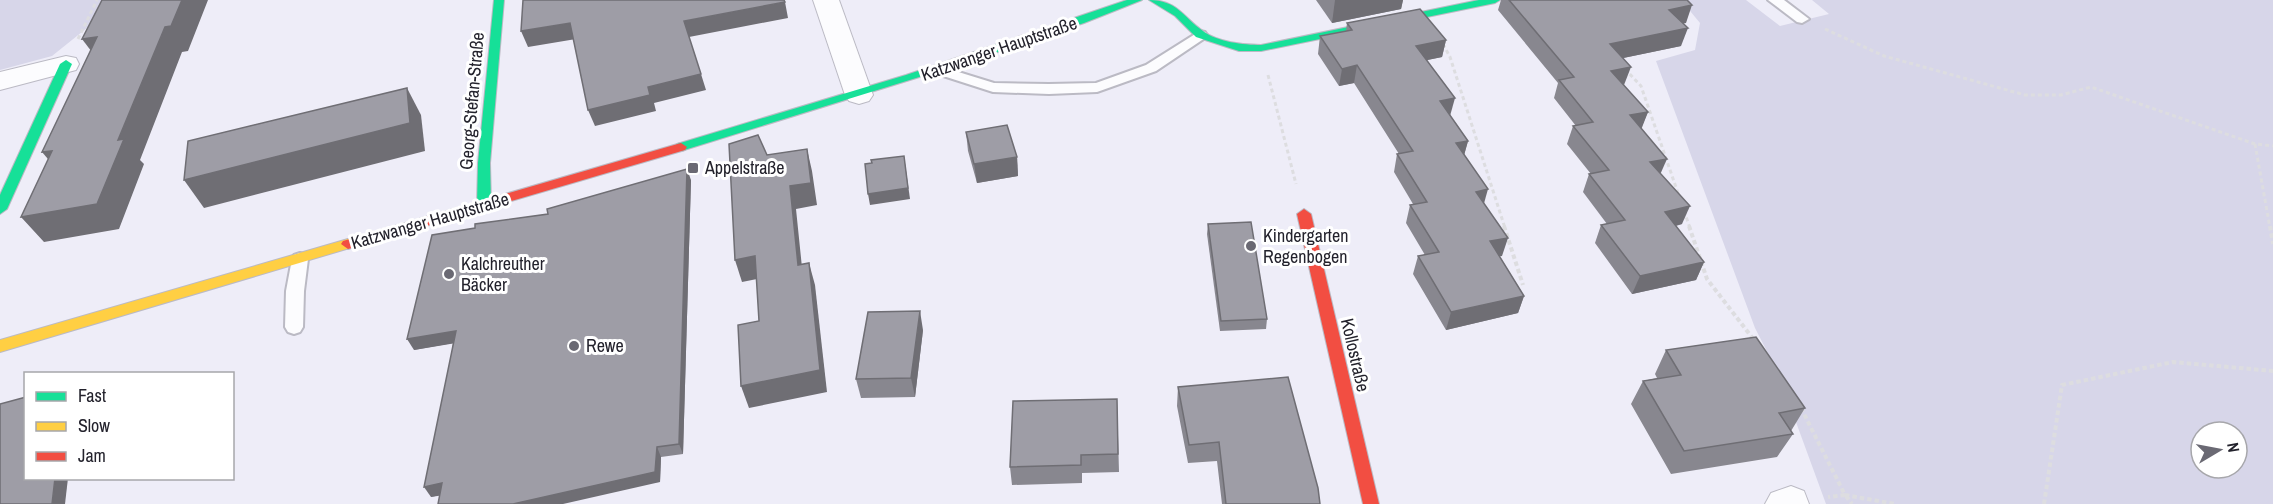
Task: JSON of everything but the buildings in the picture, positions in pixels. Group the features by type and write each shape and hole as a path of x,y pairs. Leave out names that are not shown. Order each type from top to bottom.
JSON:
{"street":[{"name":"Georg-Stefan-Straße","path":"484,205 484,163 499,0"},
{"path":"826,0 859,95"},
{"name":"Katzwanger Hauptstraße","path":"0,346 859,95 939,70 1137,0"},
{"path":"1154,0 1179,14 1200,35 1239,48 1261,48 1495,0"},
{"path":"0,81 66,64"},
{"path":"0,209 66,64"},
{"name":"Kollostraße","path":"1304,214 1371,504"}],"lane":[{"path":"1775,0 1802,19"},
{"path":"939,70 993,87 1049,89 1096,87 1151,68 1200,35"},
{"path":"294,327 295,291 300,259"}],"path":[{"path":"66,64 98,0"},
{"path":"1428,14 1450,57 1523,285"},
{"path":"1802,19 1884,56 2025,95 2061,96 2091,87 2255,144 2273,146"},
{"path":"1261,48 1304,214"},
{"path":"1617,60 1641,86 1707,279 1759,348"},
{"path":"2255,144 2273,244"},
{"path":"2044,504 2062,385 2173,362 2273,371"},
{"path":"1795,399 1845,495 1852,504"},
{"path":"1787,503 1845,495 1895,504"}],"shaded area":[{"path":"0,0 135,0 118,3 52,56 0,70"},
{"path":"1681,0 1746,0 1780,26 1829,14 1812,0 2273,0 2273,504 1826,504 1778,373 1755,328 1656,61 1695,50 1700,23"}],"traffic: fast":[{"path":"484,205 484,163 499,0"},
{"path":"681,147 910,77 1137,0"},
{"path":"1154,0 1179,14 1200,35 1239,48 1261,48 1495,0"},
{"path":"0,209 66,64"}],"traffic: slow":[{"path":"0,346 348,244"}],"traffic: jam":[{"path":"348,244 681,147"},
{"path":"1304,214 1371,504"}],"place":[{"name":"Appelstraße","path":"693,168"},
{"name":"Kindergarten Regenbogen","path":"1251,246"},
{"name":"Kalchreuther Bäcker","path":"449,274"},
{"name":"Rewe","path":"574,346"}]}
